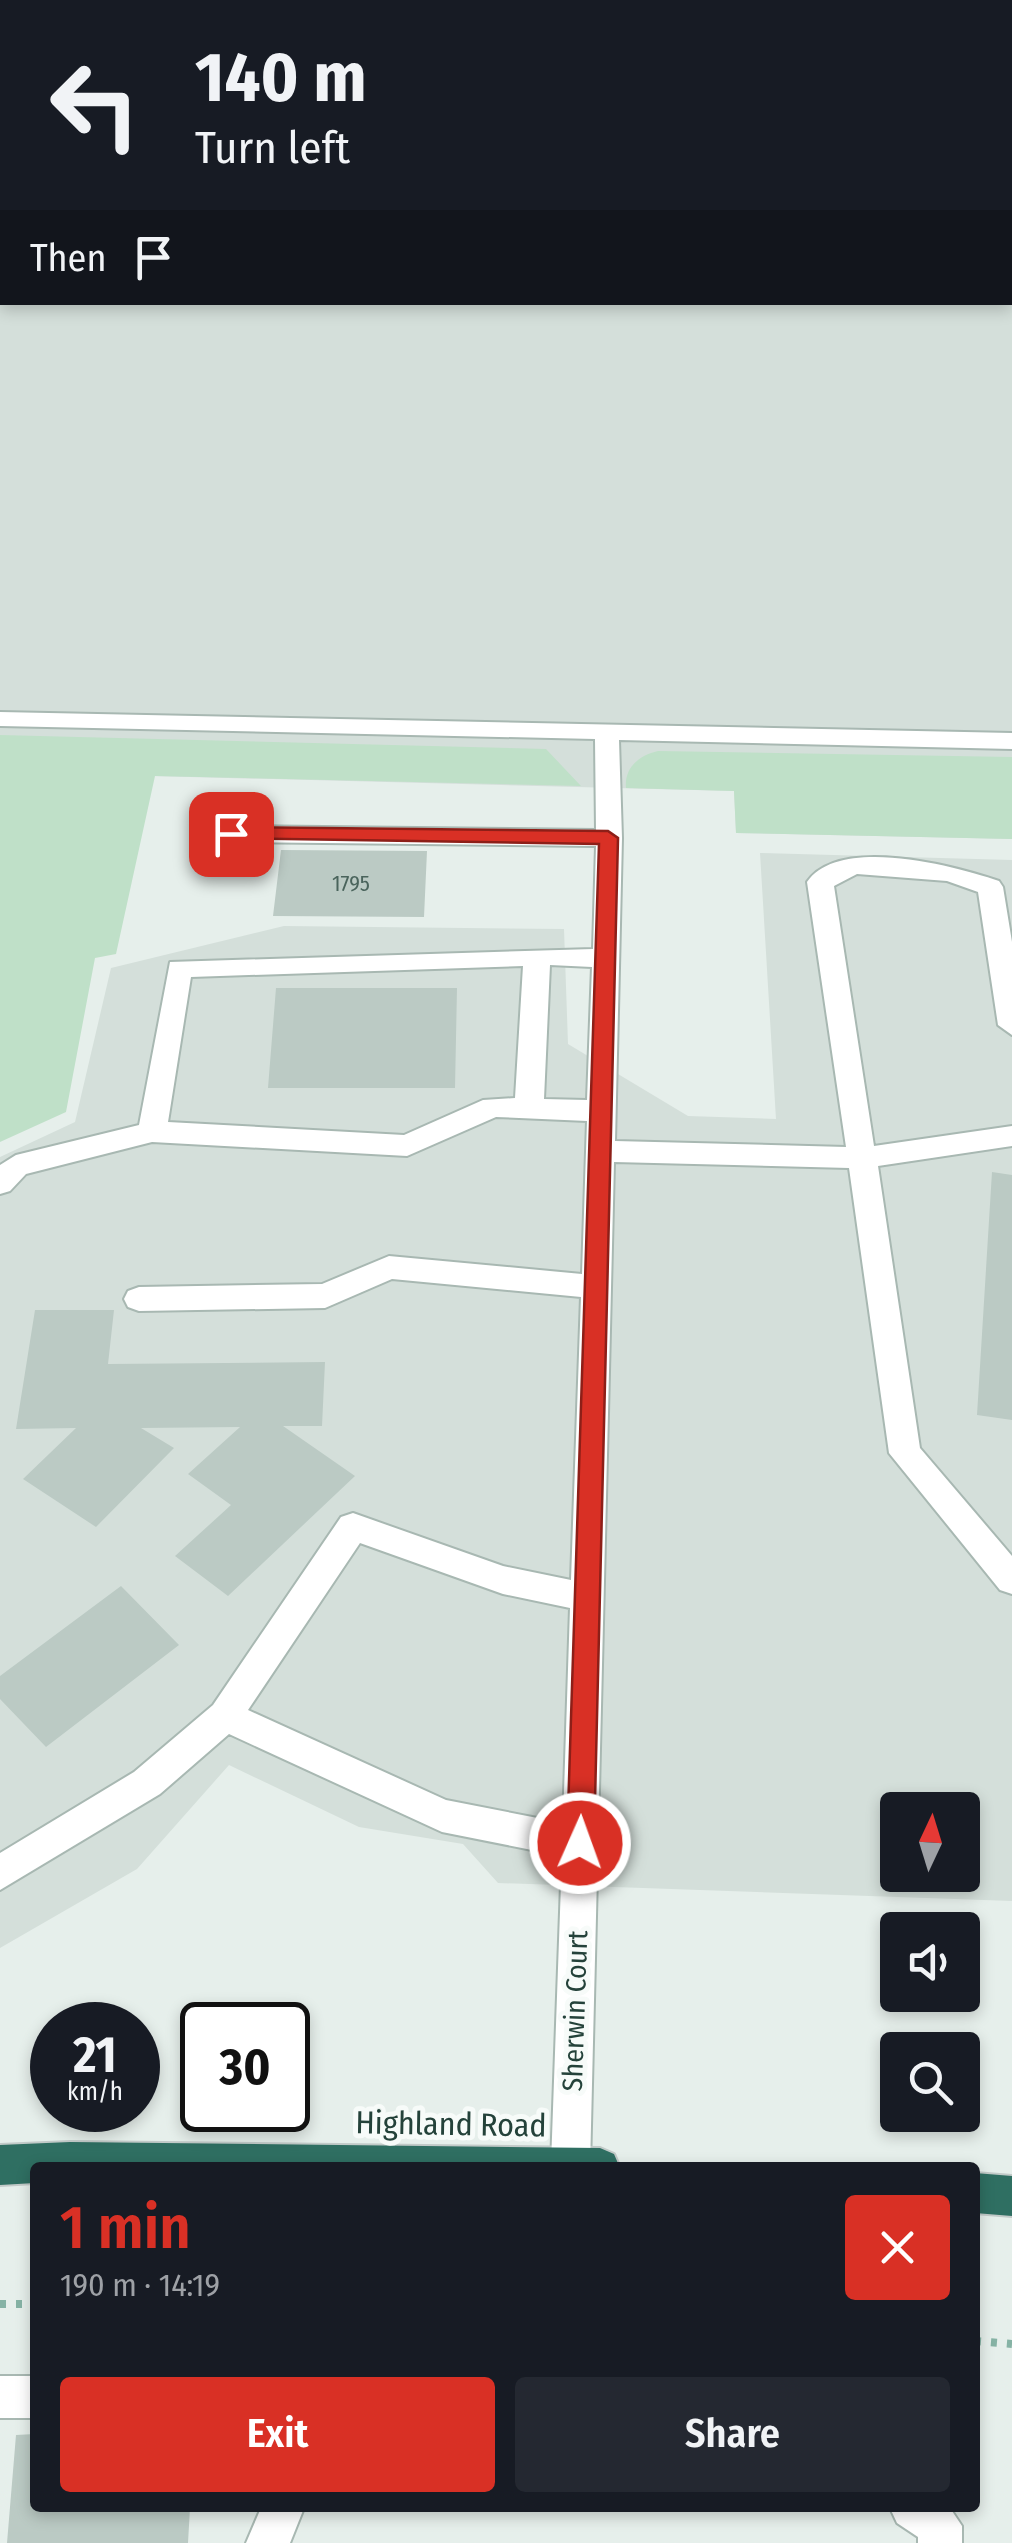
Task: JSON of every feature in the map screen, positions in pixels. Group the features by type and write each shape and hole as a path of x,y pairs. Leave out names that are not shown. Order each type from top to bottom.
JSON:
{"highway":[{"name":"Highland Road","path":"0,2165 30,2165"},
{"path":"980,2193 1012,2196"}],"street":[{"path":"0,719 1012,741"},
{"name":"Sherwin Court","path":"585,2162 580,1843 608,838 607,732"},
{"path":"231,834 608,838"},
{"path":"1012,1025 990,887 950,873 852,865 820,882 905,1453 1012,1580"},
{"path":"529,1108 537,956"},
{"path":"152,1132 180,968 537,956 604,958"},
{"path":"0,1184 16,1166 152,1132 407,1146 492,1107 600,1111"},
{"path":"600,1150 862,1158 1012,1136"},
{"path":"139,1300 325,1296 389,1267 596,1287"},
{"path":"0,1872 147,1784 225,1716 354,1527 503,1580 587,1597"},
{"path":"972,1532 1012,1537"},
{"path":"225,1716 442,1816 580,1843"},
{"path":"0,2397 30,2397"},
{"path":"268,2543 281,2512"},
{"path":"918,2512 940,2526 940,2543"}],"path":[{"path":"0,2304 30,2304"},
{"path":"980,2341 1012,2344"}],"shaded area":[{"path":"0,305 1012,305 1012,839 736,833 734,791 0,772"},
{"path":"760,853 1012,860 1012,1901 498,1883 463,1844 359,1827 229,1765 137,1869 0,1948 0,1157 75,1122 111,968 284,926 564,929 568,1044 688,1116 776,1119"}],"green space":[{"path":"0,735 546,749 581,786 155,776 116,954 95,958 66,1112 0,1142"},
{"path":"658,751 1012,757 1012,839 736,833 734,791 626,788 634,763"}],"building":[{"path":"281,850 427,851 424,917 273,916"},
{"path":"276,988 457,988 455,1088 268,1088"},
{"path":"992,1172 1012,1175 1012,1420 977,1415"},
{"path":"35,1310 114,1310 108,1364 325,1362 322,1426 283,1426 355,1476 228,1596 175,1556 231,1505 188,1474 240,1427 141,1428 174,1448 96,1527 23,1479 76,1428 16,1429"},
{"path":"121,1586 179,1645 46,1747 0,1699 0,1676"},
{"path":"30,2434 30,2512 190,2512 188,2543 7,2543 16,2435"}],"route":[{"path":"231,834 608,838 580,1843"}]}
